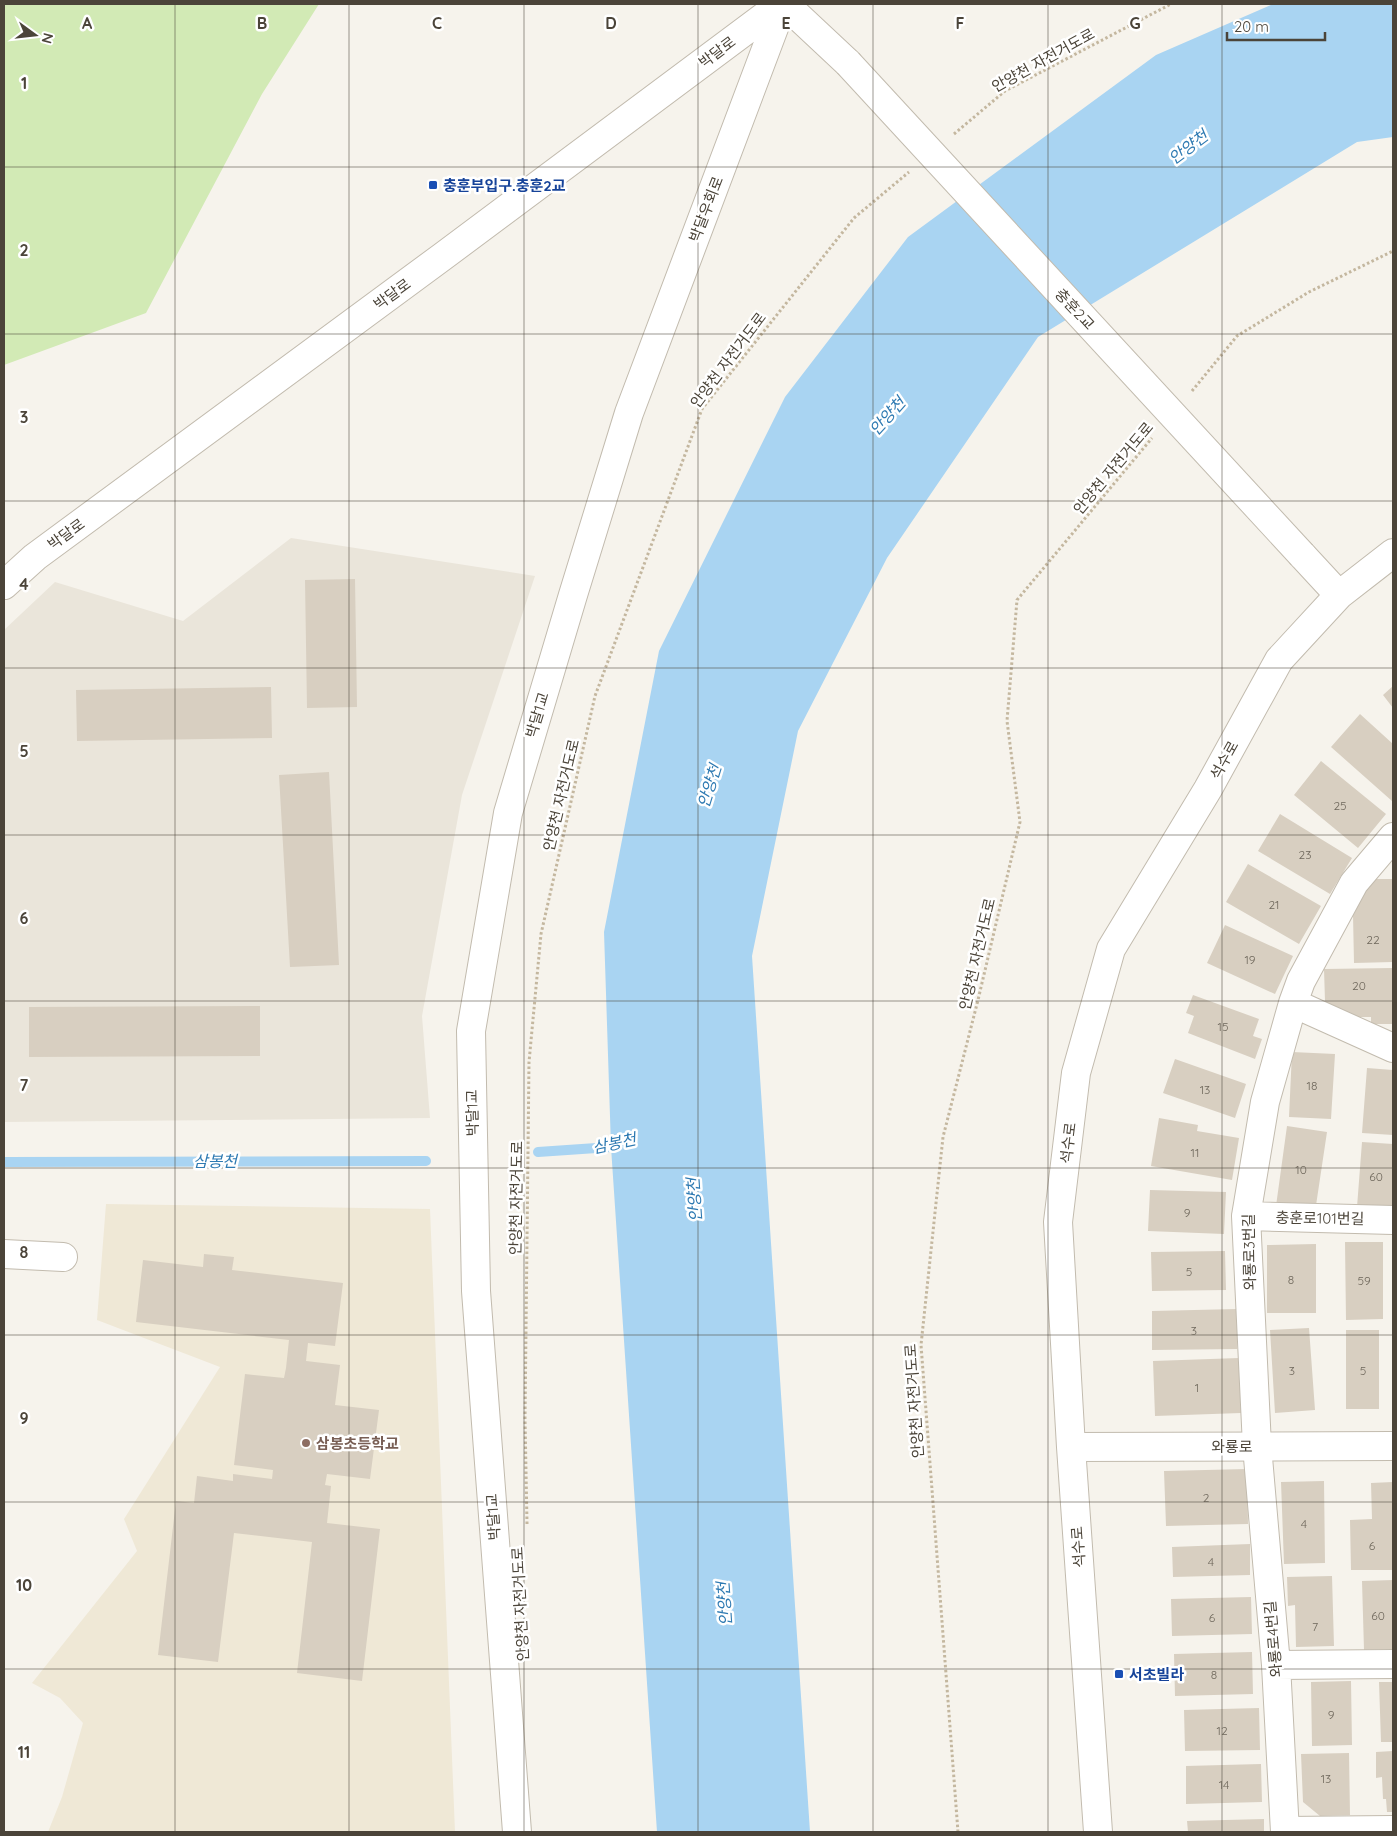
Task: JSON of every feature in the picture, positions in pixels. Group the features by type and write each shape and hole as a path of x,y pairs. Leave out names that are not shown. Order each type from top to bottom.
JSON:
{"street":[{"name":"충훈2교","path":"783,4 848,63 1339,595"},
{"name":"박달우회로","path":"629,414 783,4"},
{"name":"박달로","path":"4,586 35,557 783,4"},
{"name":"박달1교","path":"517,1832 476,1291 471,1031 508,813 629,414"},
{"name":"석수로","path":"1098,1832 1071,1447 1058,1222 1076,1073 1111,949 1208,789 1279,660 1339,595 1393,553"},
{"name":"와룡로3번길","path":"1257,1446 1246,1216 1265,1102 1301,981 1354,883 1393,837"},
{"path":"1293,1003 1393,1048"},
{"name":"충훈로101번길","path":"1246,1216 1393,1220"},
{"path":"4,1254 63,1258"},
{"name":"와룡로4번길","path":"1257,1446 1276,1665 1285,1832"},
{"name":"와룡로","path":"1071,1447 1393,1446"},
{"path":"1276,1665 1393,1664"},
{"path":"1285,1832 1393,1830"}],"path":[{"name":"안양천 자전거도로","path":"952,135 1005,91 1171,4"},
{"name":"안양천 자전거도로","path":"527,1530 525,1419 529,1062 541,934 595,696 702,409 854,218 914,167"},
{"path":"1188,396 1237,336 1309,292 1393,250"},
{"name":"안양천 자전거도로","path":"958,1832 921,1345 943,1138 1020,822 1007,721 1017,600 1157,433"}],"shaded area":[{"path":"291,538 535,576 462,795 422,1016 430,1118 4,1122 4,630 55,582 183,621"},
{"name":"삼봉초등학교","path":"106,1204 430,1209 455,1832 48,1832 62,1797 83,1723 60,1698 32,1683 137,1551 124,1519 220,1367 97,1320"}],"green space":[{"path":"4,4 319,4 262,94 146,313 4,365"}],"water":[{"name":"안양천","path":"1273,4 1393,4 1393,137 1357,142 1038,337 887,558 798,731 752,956 810,1832 657,1832 611,1147 604,932 659,651 785,397 908,237 1156,55"}],"building":[{"path":"355,579 357,707 307,708 305,580"},
{"path":"1393,686 1393,708 1383,695"},
{"path":"271,687 272,738 77,741 76,690"},
{"path":"1360,714 1393,744 1392,801 1331,747"},
{"path":"1321,761 1386,814 1358,848 1294,795"},
{"path":"329,772 339,965 290,967 279,775"},
{"path":"1280,814 1352,858 1330,894 1258,851"},
{"path":"1248,864 1321,906 1299,944 1226,902"},
{"path":"1370,879 1393,879 1393,962 1354,963 1353,915"},
{"path":"1225,925 1293,956 1275,994 1207,963"},
{"path":"1393,968 1393,1024 1371,1024 1371,1017 1345,1017 1325,1001 1324,969"},
{"path":"1193,995 1259,1019 1253,1036 1262,1039 1255,1059 1188,1033 1194,1016 1186,1013"},
{"path":"260,1006 260,1056 29,1057 29,1007"},
{"path":"1292,1052 1335,1054 1331,1119 1289,1117"},
{"path":"1175,1059 1246,1084 1235,1118 1163,1093"},
{"path":"1367,1068 1393,1070 1393,1135 1362,1133"},
{"path":"1159,1118 1198,1125 1197,1131 1239,1138 1232,1180 1151,1166"},
{"path":"1287,1126 1327,1132 1315,1212 1276,1206"},
{"path":"1362,1142 1393,1144 1393,1210 1357,1207"},
{"path":"1150,1190 1226,1192 1224,1234 1148,1231"},
{"path":"1345,1242 1383,1242 1383,1319 1346,1320"},
{"path":"1316,1244 1316,1313 1267,1313 1267,1245"},
{"path":"1225,1251 1226,1290 1152,1291 1151,1252"},
{"path":"204,1254 234,1257 232,1270 343,1283 335,1346 308,1343 306,1361 340,1365 335,1405 379,1410 370,1479 327,1474 325,1485 331,1486 327,1523 380,1529 362,1681 297,1673 312,1542 234,1533 218,1662 158,1655 176,1501 194,1503 197,1476 233,1481 233,1474 272,1479 273,1470 234,1465 245,1374 284,1378 286,1368 289,1340 136,1322 143,1260 203,1267"},
{"path":"1237,1309 1237,1349 1152,1350 1152,1311"},
{"path":"1309,1328 1315,1410 1275,1413 1270,1330"},
{"path":"1346,1330 1379,1330 1379,1409 1346,1409"},
{"path":"1239,1358 1241,1413 1155,1416 1153,1361"},
{"path":"1247,1469 1248,1524 1166,1526 1164,1471"},
{"path":"1324,1481 1325,1563 1284,1564 1281,1482"},
{"path":"1393,1482 1393,1570 1351,1570 1350,1520 1372,1519 1371,1483"},
{"path":"1250,1544 1250,1575 1173,1577 1172,1547"},
{"path":"1332,1576 1334,1646 1296,1647 1295,1605 1288,1606 1287,1577"},
{"path":"1393,1580 1393,1649 1364,1650 1362,1581"},
{"path":"1251,1597 1252,1634 1172,1636 1171,1599"},
{"path":"1252,1652 1253,1694 1175,1696 1174,1654"},
{"path":"1351,1681 1352,1745 1312,1746 1311,1682"},
{"path":"1379,1682 1393,1682 1393,1742 1381,1742"},
{"path":"1259,1708 1260,1750 1185,1751 1184,1710"},
{"path":"1393,1751 1393,1812 1387,1812 1386,1799 1383,1799 1382,1777 1376,1778 1376,1752"},
{"path":"1349,1753 1350,1815 1320,1816 1303,1802 1301,1754"},
{"path":"1261,1764 1262,1802 1186,1804 1186,1766"},
{"path":"1264,1819 1264,1832 1188,1832 1187,1821"}],"waterway":[{"name":"삼봉천","path":"538,1152 611,1147 624,1143"},
{"name":"삼봉천","path":"4,1162 426,1161"}],"place":[{"name":"충훈부입구.충훈2교","path":"433,185"},
{"name":"삼봉초등학교","path":"306,1443"},
{"name":"서초빌라","path":"1119,1674"}]}
